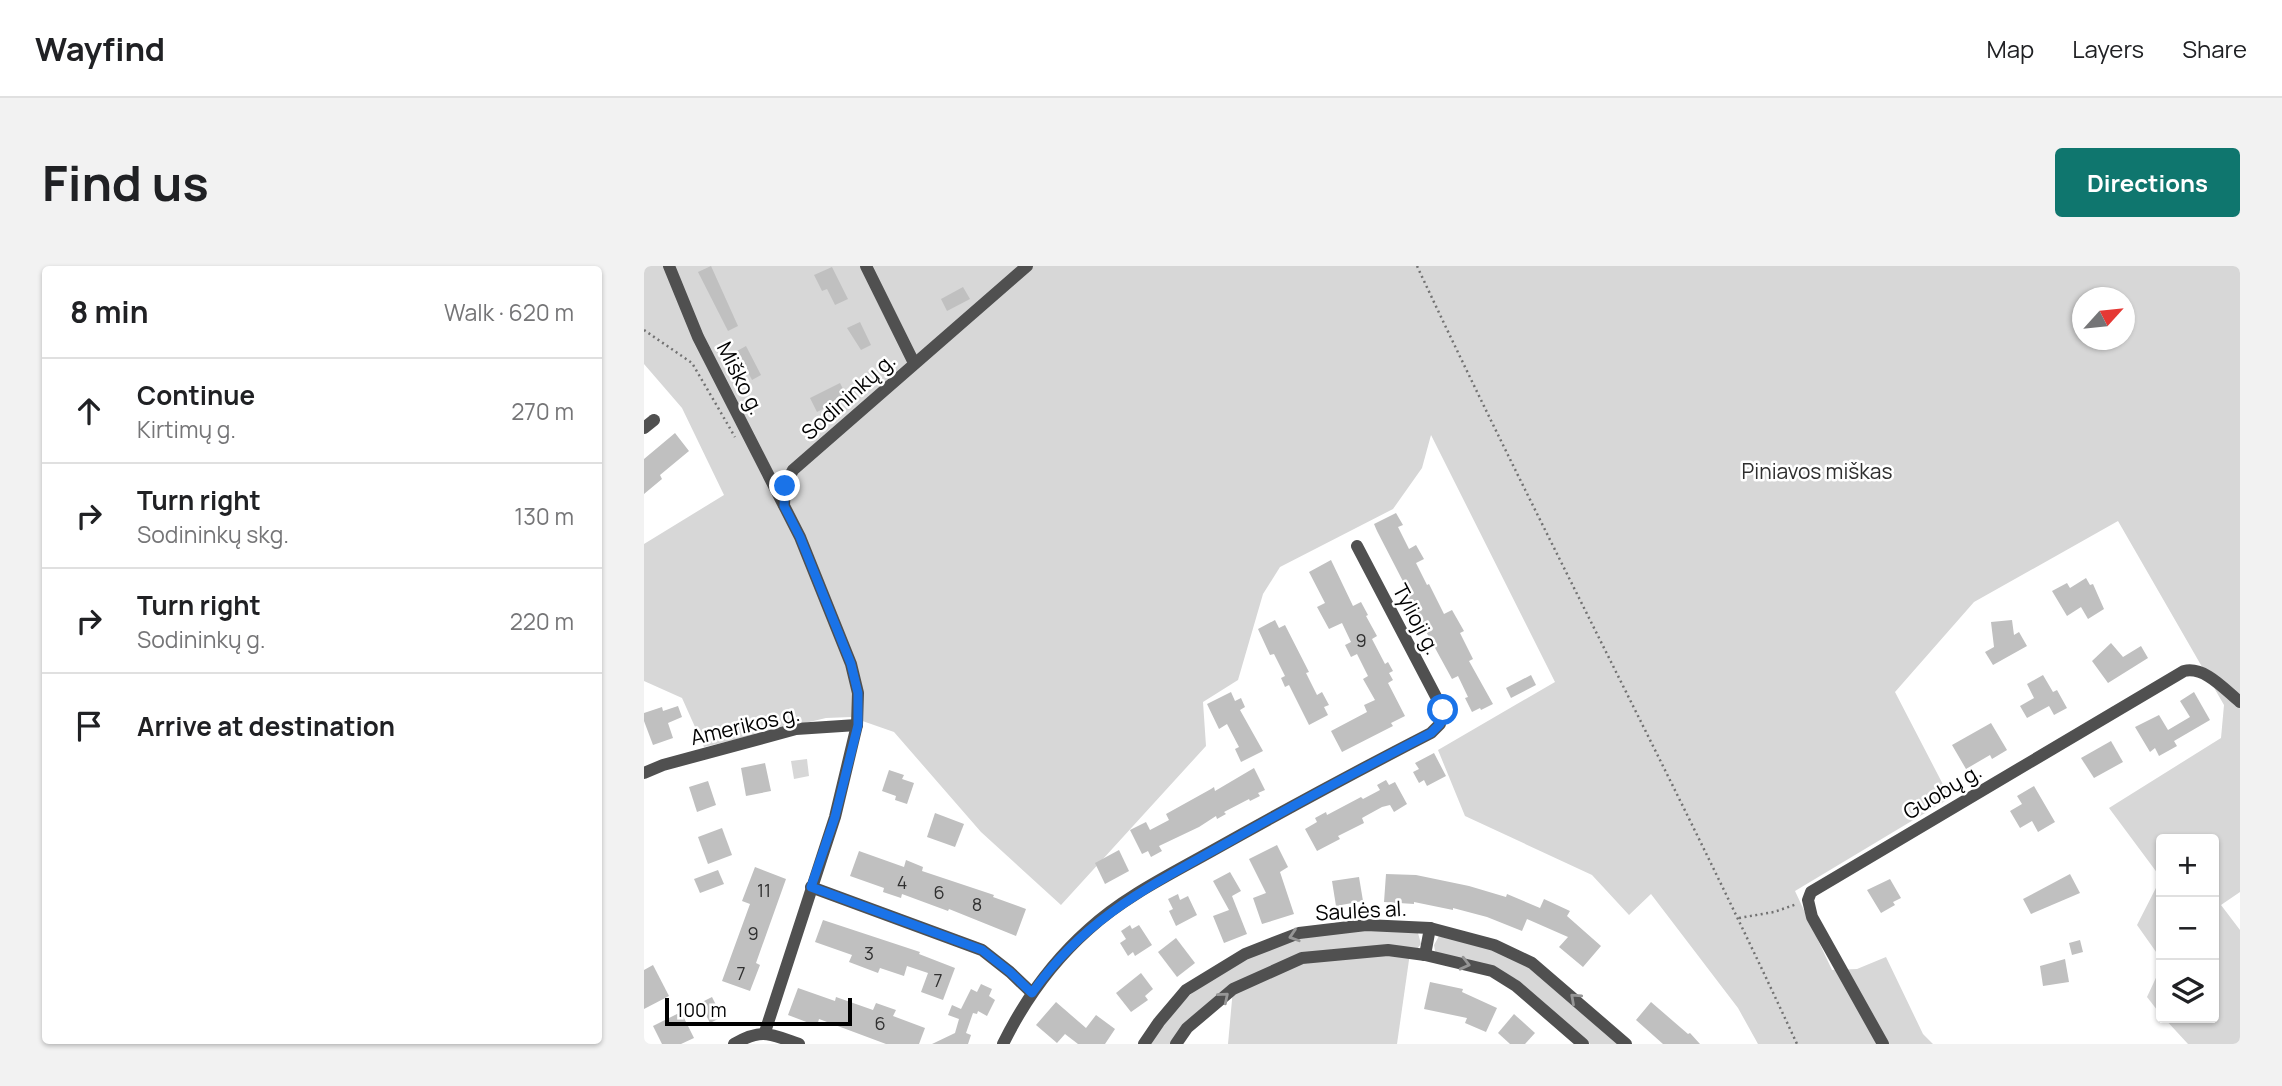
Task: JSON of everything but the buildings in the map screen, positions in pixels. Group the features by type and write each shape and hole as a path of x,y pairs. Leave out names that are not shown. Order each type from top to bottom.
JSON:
{"street":[{"name":"Miško g.","path":"668,266 698,337 784,506"},
{"path":"866,266 914,363"},
{"name":"Sodininkų g.","path":"784,506 785,486 793,470 1027,266"},
{"path":"765,1032 835,817 858,725 858,693 851,664 800,537 784,506"},
{"name":"Tylioji g.","path":"1032,993 1089,929 1136,894 1313,795 1431,733 1440,724 1443,710 1357,546"},
{"name":"Guobų g.","path":"1808,900 1817,887 2184,671 2193,669 2203,673 2240,702"},
{"name":"Amerikos g.","path":"644,773 663,765 796,729 858,725"},
{"path":"811,887 982,950 1010,972 1032,993 1003,1044"},
{"path":"1808,900 1812,918 1883,1044"},
{"name":"Saulės al.","path":"1144,1044 1186,990 1245,954 1299,933 1366,925 1430,928 1494,945 1532,963 1626,1044"},
{"path":"1425,955 1430,928"},
{"name":"Saulės al.","path":"1176,1044 1187,1028 1233,989 1302,958 1388,950 1425,955 1492,971 1516,986 1583,1044"},
{"path":"734,1044 751,1034 765,1032 799,1044"}],"path":[{"path":"1417,266 1486,414 1739,918 1797,1044"},
{"path":"644,330 692,363 738,441"},
{"path":"1739,918 1774,912 1808,900"}],"green space":[{"name":"Piniavos miškas","path":"644,266 2240,266 2240,892 2221,905 2240,930 2240,1044 2188,1044 2169,1023 2219,1023 2219,834 2156,834 2156,871 2109,808 2221,738 2224,705 2118,521 1974,602 1895,692 1950,798 1795,891 1832,970 1857,969 1886,957 1923,1034 1933,1044 1758,1044 1738,1008 1651,894 1629,915 1592,875 1465,816 1438,750 1555,682 1431,435 1422,468 1393,509 1280,567 1263,594 1238,680 1203,702 1206,746 1061,905 981,832 894,732 851,717 826,718 704,747 682,698 644,681 644,544 724,495 682,408 644,364"},
{"path":"807,759 809,776 794,779 791,761"},
{"path":"2156,888 2156,897 2156,952 2137,925"},
{"path":"1365,929 1418,933 1421,944 1417,949 1302,956 1233,986 1172,1044 1148,1044 1168,1016 1191,994 1245,957 1298,938"},
{"path":"1439,936 1495,950 1529,966 1618,1044 1590,1044 1516,979 1438,954 1434,945"},
{"path":"1410,953 1397,1044 1228,1044 1233,989 1302,958"},
{"path":"2156,978 2156,1009 2147,997"}],"route":[{"path":"785,486 784,506 800,537 851,664 858,693 858,725 835,817 811,887 982,950 1032,993 1089,929 1136,894 1313,795 1431,733 1440,724 1443,710"}]}
